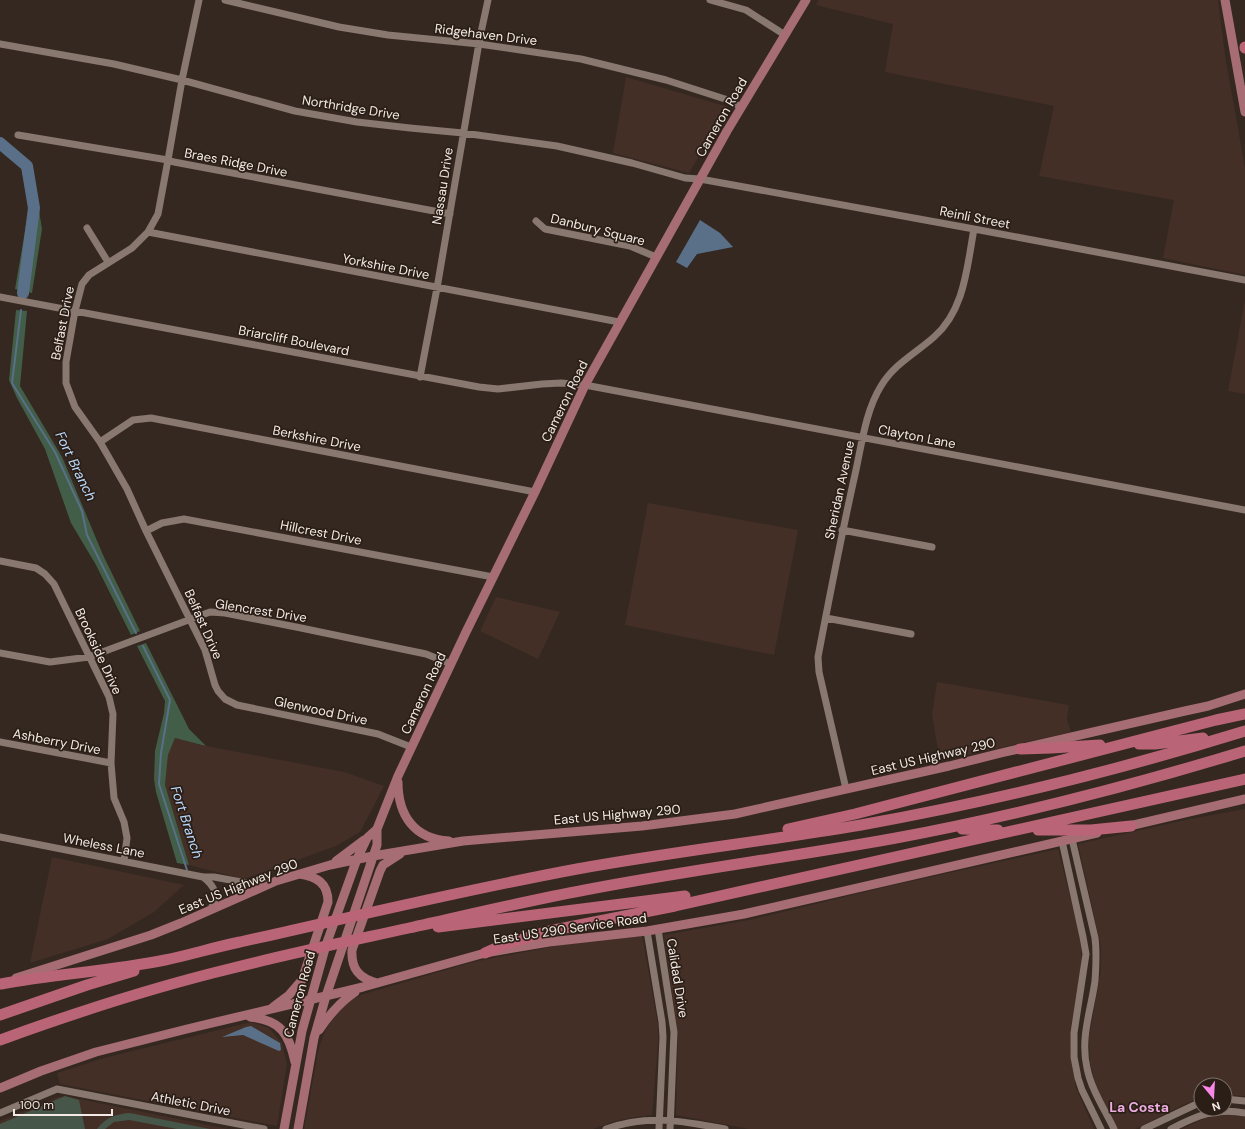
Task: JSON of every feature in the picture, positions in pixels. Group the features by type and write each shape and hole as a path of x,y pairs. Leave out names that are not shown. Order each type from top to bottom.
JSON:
{"highway":[{"path":"1216,720 1245,709"},
{"path":"709,848 758,835 815,824 855,814 1216,720 1245,714"},
{"path":"1020,749 1155,744 1203,738 1245,730"},
{"path":"0,1015 87,985 167,960 235,943 476,889 578,869 865,824 1037,788 1145,761 1245,730"},
{"path":"0,1040 56,1020 147,991 226,970 373,935 584,890 714,867 794,856 935,830 1081,797 1245,751"},
{"path":"485,953 503,945 550,931 675,906 798,877 950,845 1245,778"},
{"path":"935,830 1091,830 1131,826"},
{"path":"406,929 455,926 662,900 798,877"},
{"path":"0,984 31,978 109,969 167,960"}],"main road":[{"name":"Cameron Road","path":"298,1129 314,1038 326,996 374,856 377,845 377,829 411,747 492,577 535,492 585,385 741,107 806,0"},
{"path":"1225,0 1245,112"},
{"name":"East US Highway 290","path":"0,984 36,971 151,935 276,881 330,864 463,841 699,820 766,808 1208,706 1245,694"},
{"path":"398,776 401,808 413,827 420,833 429,837 443,840 463,841"},
{"path":"658,929 777,907 1245,799"},
{"name":"Cameron Road","path":"284,1129 295,1066 310,1000 330,933 357,859 367,838 377,829"},
{"path":"330,864 367,838"},
{"path":"378,983 369,981 358,974 353,963 352,950 380,871 388,861 403,852"},
{"path":"270,1010 289,995 302,980 328,902 326,889 317,878 298,873"},
{"name":"East US 290 Service Road","path":"485,953 549,942 658,929"},
{"path":"0,1088 41,1071 96,1052 363,987 485,953"},
{"path":"314,1038 336,1007 347,997 363,987"},
{"path":"243,1016 260,1018 278,1026 284,1032 289,1041 295,1066"}],"street":[{"name":"Belfast Drive","path":"199,0 182,80 158,214 148,232 132,248 89,275 82,284 75,311 66,362 66,383 75,407 100,442 127,489 146,531 205,650 214,684 225,699"},
{"name":"Ridgehaven Drive","path":"225,0 339,27 388,35 479,44 581,59 666,80 728,100 741,107"},
{"name":"Nassau Drive","path":"420,377 488,0"},
{"path":"710,0 746,10 785,34"},
{"name":"Northridge Drive","path":"0,44 114,64 182,80 295,111 372,124 463,133 557,146 632,163 685,178 700,179"},
{"name":"Braes Ridge Drive","path":"18,135 168,160 450,214"},
{"name":"Reinli Street","path":"700,179 1245,280"},
{"name":"Danbury Square","path":"536,221 545,229 630,246 656,257"},
{"path":"87,228 108,262"},
{"name":"Sheridan Avenue","path":"846,789 818,666 818,657 842,530 863,437 871,407 884,380 905,358 935,336 945,326 953,314 964,285 974,229"},
{"name":"Yorkshire Drive","path":"148,232 620,322"},
{"name":"Briarcliff Boulevard","path":"0,297 479,387 498,389 555,383 585,385"},
{"name":"Clayton Lane","path":"585,385 1245,510"},
{"name":"Berkshire Drive","path":"100,442 133,420 151,418 535,492"},
{"name":"Hillcrest Drive","path":"146,531 162,523 184,519 492,577"},
{"path":"842,530 932,547"},
{"name":"Brookside Drive","path":"0,561 36,568 45,574 54,584 108,697 113,714 110,763 114,798 124,822 127,838 124,861"},
{"name":"Glencrest Drive","path":"0,653 50,662 89,657 210,612 225,613 426,654 451,664"},
{"path":"826,618 911,634"},
{"name":"Glenwood Drive","path":"225,699 237,705 378,734 411,747"},
{"name":"Ashberry Drive","path":"0,742 110,763"},
{"name":"Wheless Lane","path":"0,837 202,877 214,877 247,883 276,881"},
{"path":"1072,839 1092,924 1097,961 1085,1034 1086,1067 1089,1079 1114,1129"},
{"path":"1062,841 1086,954 1074,1033 1075,1061 1082,1090 1101,1129"},
{"path":"202,877 212,885 216,895 214,905 209,911"},
{"path":"1081,928 1092,924"},
{"name":"Calidad Drive","path":"658,929 674,1032 670,1129"},
{"name":"Calidad Drive","path":"647,931 662,1030 659,1129"},
{"path":"1081,988 1093,987"},
{"name":"Calidad Drive","path":"662,1030 674,1032"},
{"name":"Athletic Drive","path":"0,1113 57,1089 264,1129"},
{"path":"1233,1099 1245,1100"},
{"path":"1147,1128 1193,1106"},
{"path":"1170,1129 1193,1118 1222,1110 1245,1112"},
{"path":"606,1129 628,1122 659,1119 685,1121 725,1129"}],"shaded area":[{"path":"819,0 1218,0 1225,55 1245,168 1245,275 1163,258 1174,200 1039,176 1054,106 885,72 893,24 816,5"},
{"path":"626,77 728,107 689,173 613,153"},
{"path":"1245,300 1245,394 1228,391"},
{"path":"648,503 798,530 774,655 625,625"},
{"path":"496,597 560,612 538,659 480,631"},
{"path":"937,682 1069,705 1067,719 1071,732 940,761 932,715"},
{"path":"175,738 206,746 344,772 384,786 360,832 336,846 244,879 189,865 165,785 168,755"},
{"path":"1245,809 1245,1096 1233,1095 1233,1077 1193,1077 1193,1101 1135,1129 1118,1129 1096,1086 1090,1063 1089,1037 1101,970 1101,947 1078,844 1190,819"},
{"path":"1058,849 1079,931 1081,948 1081,965 1070,1052 1076,1088 1094,1129 749,1129 676,1115 678,1035 664,935 754,919 885,887"},
{"path":"52,857 184,885 154,912 108,939 30,963"},
{"path":"642,935 658,1025 652,1115 615,1121 593,1129 304,1129 319,1047 325,1031 339,1008 352,999 364,994 473,962 561,945"},
{"path":"251,1022 269,1028 282,1043 287,1064 277,1126 60,1084 57,1073 104,1058"},
{"path":"64,1096 228,1129 0,1129 0,1121 58,1097"},
{"path":"1233,1115 1245,1117 1245,1129 1182,1129 1205,1118 1233,1117"}],"green space":[{"path":"0,137 32,168 42,229 32,293 15,289 29,208 21,167 0,149"},
{"path":"16,310 27,311 20,386 62,457 103,555 140,631 131,635 96,565 71,523 45,449 17,398 9,380"},
{"path":"146,643 189,729 206,746 175,738 168,755 165,785 189,865 177,863 156,792 154,779 155,751 164,713 165,701 137,646"},
{"path":"65,1096 79,1100 85,1129 0,1129 0,1124"},
{"path":"129,1113 210,1129 177,1129 129,1120 114,1122 105,1129 97,1129 111,1117"}],"water":[{"path":"700,220 720,233 733,247 697,254 687,268 676,262"},
{"path":"251,1026 280,1043 281,1050 279,1051 243,1035 222,1037"}],"waterway":[{"name":"Fort Branch","path":"0,143 27,166 34,208 23,293"},
{"name":"Fort Branch","path":"21,310 12,383 55,452 82,511 87,535 136,633"},
{"name":"Fort Branch","path":"143,646 170,700 161,753 159,784 187,870"}],"district":[{"name":"La Costa","path":"1139,1107"}]}
